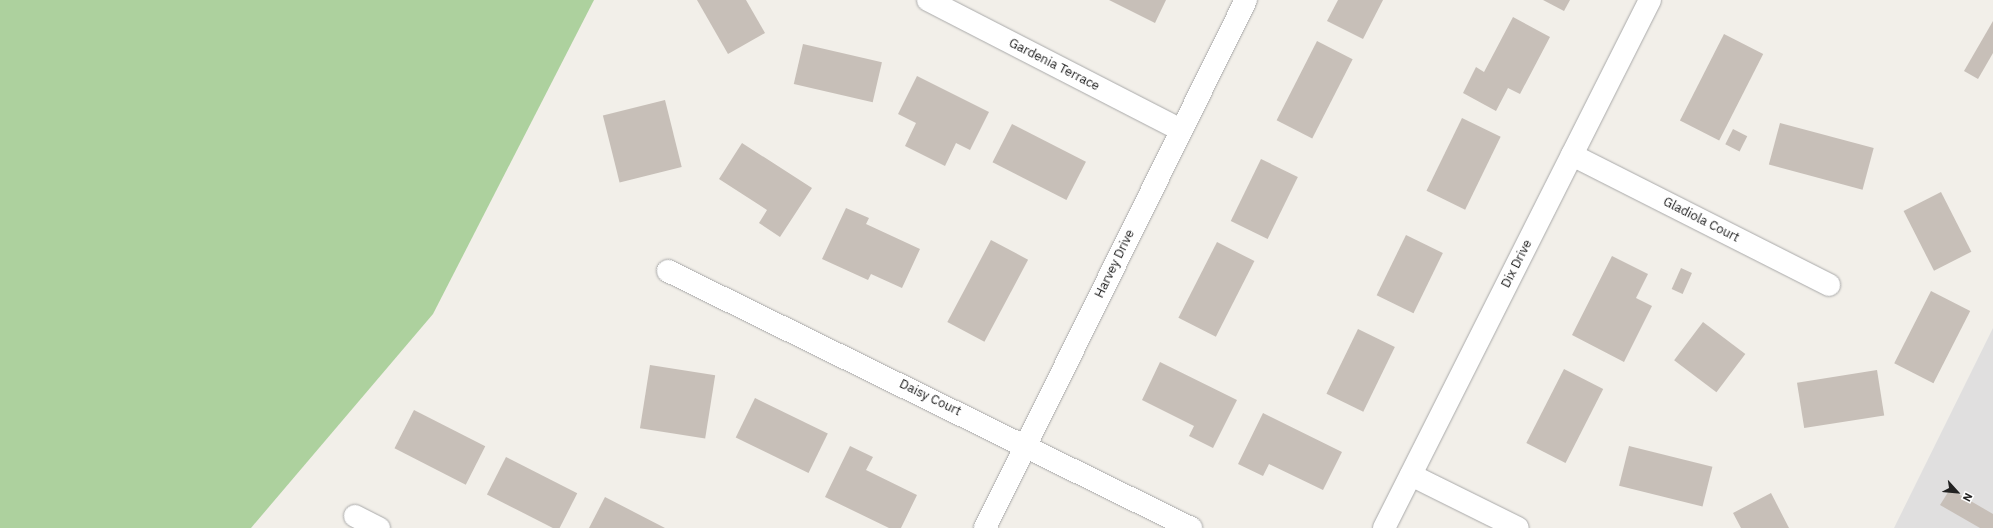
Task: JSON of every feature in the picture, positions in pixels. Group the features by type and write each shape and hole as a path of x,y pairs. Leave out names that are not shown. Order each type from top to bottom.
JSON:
{"street":[{"name":"Gardenia Terrace","path":"928,0 1181,130"},
{"name":"Harvey Drive","path":"985,528 1246,0"},
{"name":"Dix Drive","path":"1384,528 1650,0"},
{"name":"Gladiola Court","path":"1572,155 1829,285"},
{"name":"Daisy Court","path":"668,271 1027,445 1191,528"},
{"path":"1411,475 1518,528"},
{"path":"355,516 379,528"}],"shaded area":[{"path":"1993,328 1993,528 1894,528"}],"green space":[{"path":"0,0 594,0 433,314 251,528 0,528"}],"building":[{"path":"697,0 746,0 765,33 728,54"},
{"path":"1109,0 1166,0 1155,23"},
{"path":"1338,0 1383,0 1363,39 1327,21"},
{"path":"1543,0 1570,0 1564,11"},
{"path":"1513,17 1550,37 1520,94 1508,88 1496,111 1463,93 1476,67 1484,72"},
{"path":"1993,21 1993,53 1978,79 1964,71"},
{"path":"1724,34 1763,54 1719,140 1680,120"},
{"path":"1317,41 1353,59 1312,138 1277,120"},
{"path":"803,44 882,62 873,102 794,84"},
{"path":"917,76 989,112 970,150 956,143 945,166 905,146 916,123 898,114"},
{"path":"665,100 682,167 620,182 603,115"},
{"path":"1462,118 1501,137 1465,210 1426,191"},
{"path":"1780,123 1874,148 1863,190 1769,165"},
{"path":"1012,124 1086,162 1066,200 992,162"},
{"path":"1733,129 1747,136 1740,151 1725,144"},
{"path":"742,143 812,188 780,237 759,223 767,210 719,179"},
{"path":"1261,159 1298,177 1268,239 1231,221"},
{"path":"1941,192 1971,252 1934,271 1904,211"},
{"path":"846,208 869,218 866,224 920,249 902,288 871,274 868,280 822,259"},
{"path":"1406,235 1443,253 1413,313 1377,295"},
{"path":"991,240 1028,260 984,342 947,322"},
{"path":"1217,242 1254,261 1216,337 1178,318"},
{"path":"1612,256 1648,274 1636,298 1652,306 1624,362 1572,335"},
{"path":"1681,268 1692,273 1683,294 1672,289"},
{"path":"1931,291 1970,311 1933,383 1894,363"},
{"path":"1703,322 1745,354 1716,392 1674,360"},
{"path":"1358,329 1395,347 1363,412 1326,394"},
{"path":"1160,362 1237,400 1213,448 1189,436 1194,426 1142,400"},
{"path":"650,365 715,375 705,439 640,428"},
{"path":"1564,369 1603,389 1566,463 1526,443"},
{"path":"1877,370 1884,415 1804,428 1797,383"},
{"path":"755,398 828,434 809,473 736,438"},
{"path":"414,410 485,446 466,485 394,448"},
{"path":"1263,413 1342,452 1323,490 1269,464 1263,476 1238,464"},
{"path":"850,446 873,457 866,470 917,495 901,528 889,528 825,497"},
{"path":"1629,446 1712,467 1703,507 1619,486"},
{"path":"506,457 577,493 560,528 553,528 487,494"},
{"path":"1950,489 1993,514 1993,528 1980,528 1940,505"},
{"path":"1771,493 1789,528 1741,528 1733,513"},
{"path":"605,497 665,528 589,528"}]}
